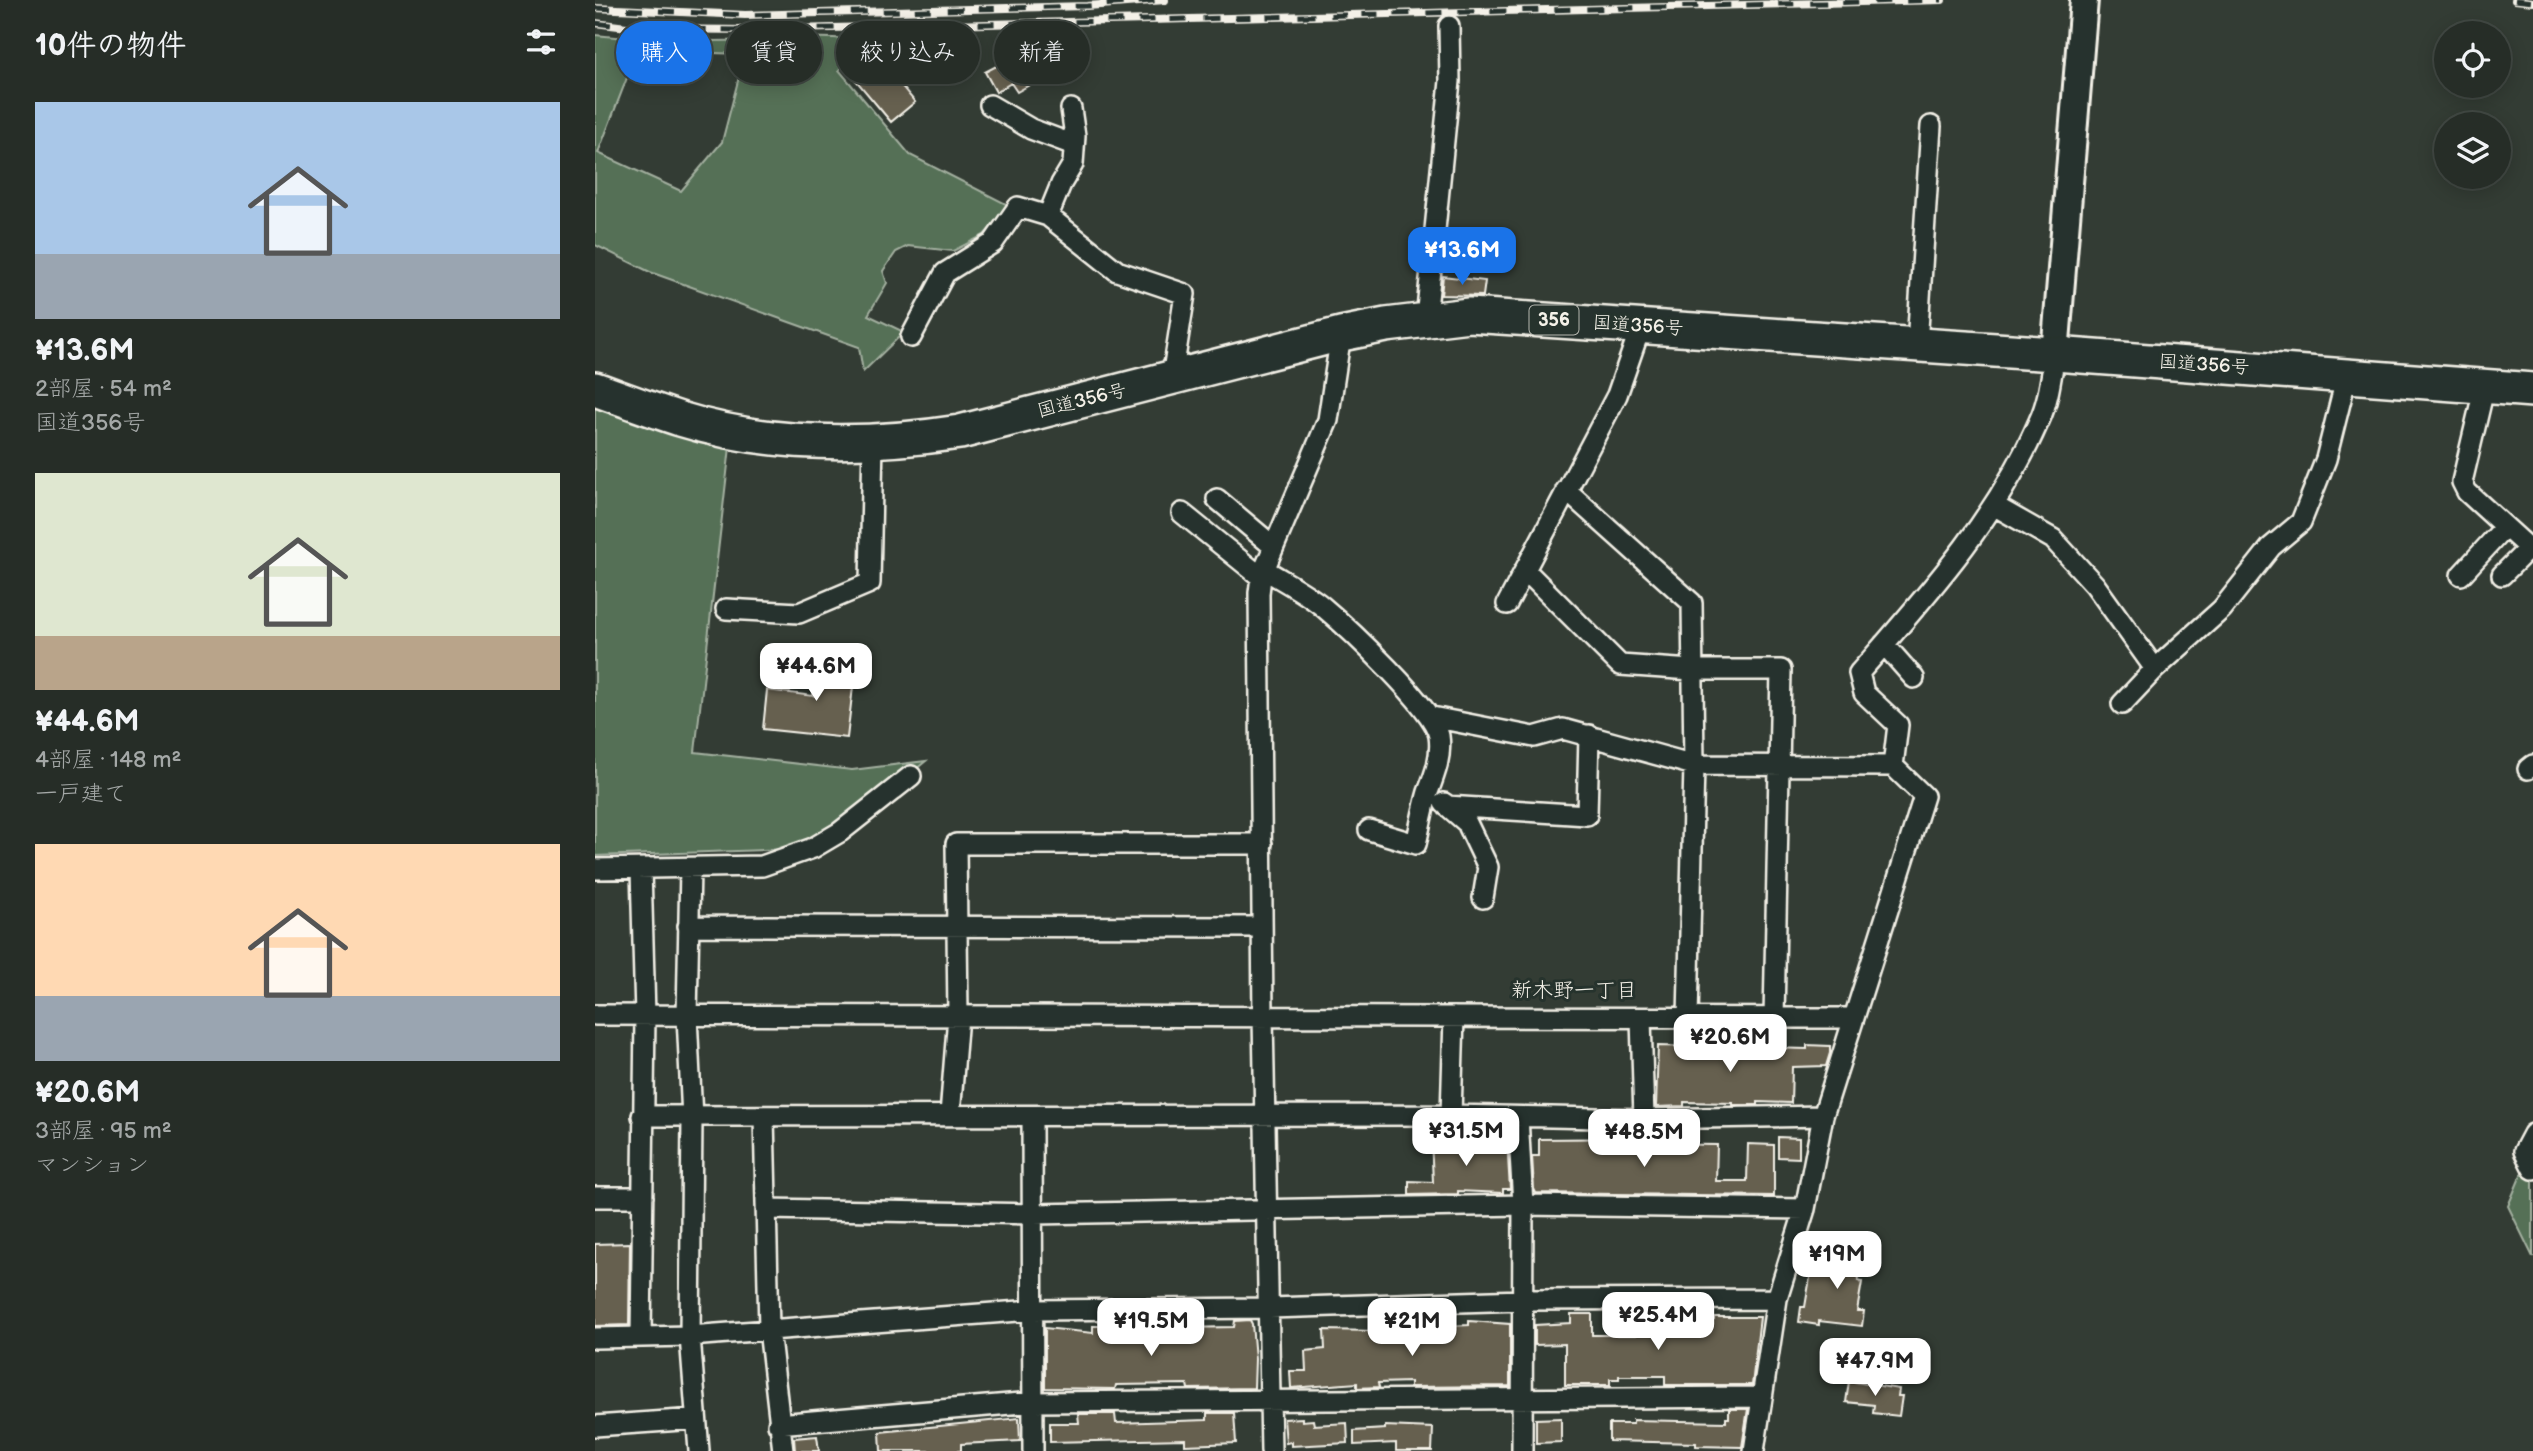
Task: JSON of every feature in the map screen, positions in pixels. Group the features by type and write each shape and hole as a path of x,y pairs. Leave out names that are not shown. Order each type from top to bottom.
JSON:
{"highway":[{"name":"国道356号","path":"595,389 682,420 716,428 795,439 873,441 960,432 1342,334 1426,319 1504,316 2533,390"}],"street":[{"path":"1893,766 1898,724 1864,693 1859,673 1955,562 1995,506 2040,420 2049,391 2055,354 2084,0"},
{"path":"1426,319 1450,81 1449,26"},
{"path":"990,105 1031,129 1074,145"},
{"path":"1048,216 1061,184 1073,164 1070,109"},
{"path":"1917,345 1931,126"},
{"path":"911,337 945,273 993,243 1018,207 1048,216 1117,271 1185,294 1172,378"},
{"path":"1507,604 1617,395 1641,326"},
{"path":"1271,1451 1269,1211 1262,927 1262,573 1328,420 1342,334"},
{"path":"2122,704 2155,669 2222,608 2271,547 2301,522 2326,459 2347,375"},
{"path":"2485,385 2462,482 2467,492 2531,550 2501,575"},
{"path":"726,610 799,613 870,583 873,441"},
{"path":"1566,491 1692,603 1694,765 1688,1018"},
{"path":"1217,499 1274,547"},
{"path":"1995,506 2053,538 2095,585 2155,669"},
{"path":"1182,513 1262,573 1321,605 1417,698 1432,717 1439,734 1439,752 1435,781 1429,790 1416,844 1369,830"},
{"path":"2461,575 2504,528"},
{"path":"1526,571 1620,665 1692,670 1780,670 1774,1018"},
{"path":"1884,644 1914,678"},
{"path":"1432,717 1534,737 1563,729 1694,765 1780,763 1893,766 1924,796 1823,1116 1805,1209 1777,1299 1754,1451"},
{"path":"1447,806 1587,815 1589,735"},
{"path":"595,869 762,866 813,848 839,832 911,776"},
{"path":"1429,790 1467,823 1488,867 1483,898"},
{"path":"950,1115 958,1016 956,844 1262,844"},
{"path":"690,868 687,1016 692,1118 690,1336 699,1451"},
{"path":"641,869 645,1016 641,1336"},
{"path":"688,926 1262,927"},
{"path":"595,1015 1854,1018"},
{"path":"1451,1115 1454,1017"},
{"path":"1641,1018 1644,1119"},
{"path":"642,1116 1451,1115 1644,1119 1823,1116"},
{"path":"1032,1116 1033,1451"},
{"path":"764,1117 769,1329 783,1451"},
{"path":"1518,1117 1523,1205 1522,1451"},
{"path":"2533,1134 2524,1151 2533,1168"},
{"path":"595,1197 643,1197"},
{"path":"767,1209 1034,1214 1523,1205 1805,1209"},
{"path":"595,1338 690,1336 1032,1310 1270,1308 1523,1300 1777,1299"},
{"path":"778,1424 1033,1402 1762,1396"},
{"path":"595,1426 696,1419"}],"green space":[{"path":"595,35 616,37 616,84 625,84 598,153 681,191 722,142 737,84 822,84 822,38 836,38 836,84 851,84 910,155 1010,206 984,235 953,251 908,246 896,252 883,271 887,283 868,315 904,332 863,372 859,347 650,272 595,245"},
{"path":"712,41 726,41 726,53 712,53"},
{"path":"595,407 730,447 695,752 852,770 926,761 882,797 791,849 595,856"},
{"path":"2533,1155 2533,1257 2508,1206 2528,1158"}],"building":[{"path":"994,67 994,84 1009,84 996,92 985,72"},
{"path":"859,84 900,84 915,102 891,122"},
{"path":"1012,84 1031,84 1017,92"},
{"path":"1443,276 1485,281 1483,296 1441,295"},
{"path":"818,656 856,661 847,738 763,729 767,690 813,696"},
{"path":"1699,1040 1721,1040 1720,1050 1807,1049 1807,1045 1830,1046 1830,1053 1826,1066 1792,1067 1791,1103 1758,1102 1758,1105 1733,1105 1684,1102 1684,1106 1656,1107 1658,1046 1698,1047"},
{"path":"1778,1137 1799,1138 1799,1158 1778,1157"},
{"path":"1431,1138 1507,1141 1510,1189 1503,1189 1503,1193 1458,1191 1458,1194 1409,1195 1409,1181 1433,1182"},
{"path":"1646,1138 1646,1144 1717,1145 1716,1181 1747,1181 1748,1144 1774,1145 1774,1196 1536,1193 1534,1189 1532,1156 1539,1156 1539,1139"},
{"path":"1845,1239 1868,1245 1858,1281 1862,1282 1857,1311 1864,1311 1862,1326 1819,1321 1819,1325 1799,1322 1801,1307 1805,1307 1811,1272 1836,1277"},
{"path":"630,1243 629,1325 595,1326 595,1244"},
{"path":"1571,1314 1592,1314 1592,1335 1636,1335 1636,1322 1662,1322 1662,1326 1701,1326 1701,1320 1714,1320 1714,1317 1760,1317 1752,1385 1665,1385 1665,1376 1619,1376 1619,1379 1610,1379 1610,1385 1565,1385 1565,1344 1535,1345 1535,1325 1571,1323"},
{"path":"1250,1320 1255,1359 1254,1388 1188,1389 1187,1384 1116,1385 1115,1389 1045,1388 1045,1328 1093,1333 1093,1326 1110,1326 1110,1331 1181,1332 1181,1328 1234,1327 1235,1321"},
{"path":"1469,1321 1510,1324 1510,1386 1410,1387 1410,1382 1378,1383 1379,1387 1357,1388 1357,1383 1291,1388 1290,1371 1306,1371 1305,1351 1325,1349 1324,1330 1408,1332 1408,1328 1469,1325"},
{"path":"1849,1381 1899,1389 1898,1396 1902,1396 1899,1416 1873,1413 1874,1405 1846,1402"},
{"path":"1729,1409 1748,1409 1742,1447 1609,1441 1609,1424 1633,1424 1633,1420 1726,1422"},
{"path":"1207,1413 1234,1413 1236,1443 1185,1445 1185,1439 1050,1442 1050,1423 1079,1423 1078,1414 1115,1414 1116,1423 1207,1420"},
{"path":"1019,1418 1020,1441 961,1444 961,1451 881,1451 880,1432"},
{"path":"1302,1418 1302,1421 1313,1420 1314,1425 1347,1423 1348,1443 1291,1446 1291,1442 1286,1443 1284,1419"},
{"path":"1561,1418 1561,1442 1536,1443 1536,1419"},
{"path":"1385,1426 1433,1428 1432,1451 1396,1451 1396,1443 1354,1445 1354,1431 1385,1429"},
{"path":"817,1436 819,1451 795,1451 794,1438"}],"railway":[{"path":"595,8 745,15 1087,6 1165,0"},
{"path":"595,23 642,29 751,30 1942,0"},
{"path":"2515,0 2533,2"}],"district":[{"name":"新木野一丁目","path":"1574,990"}]}
